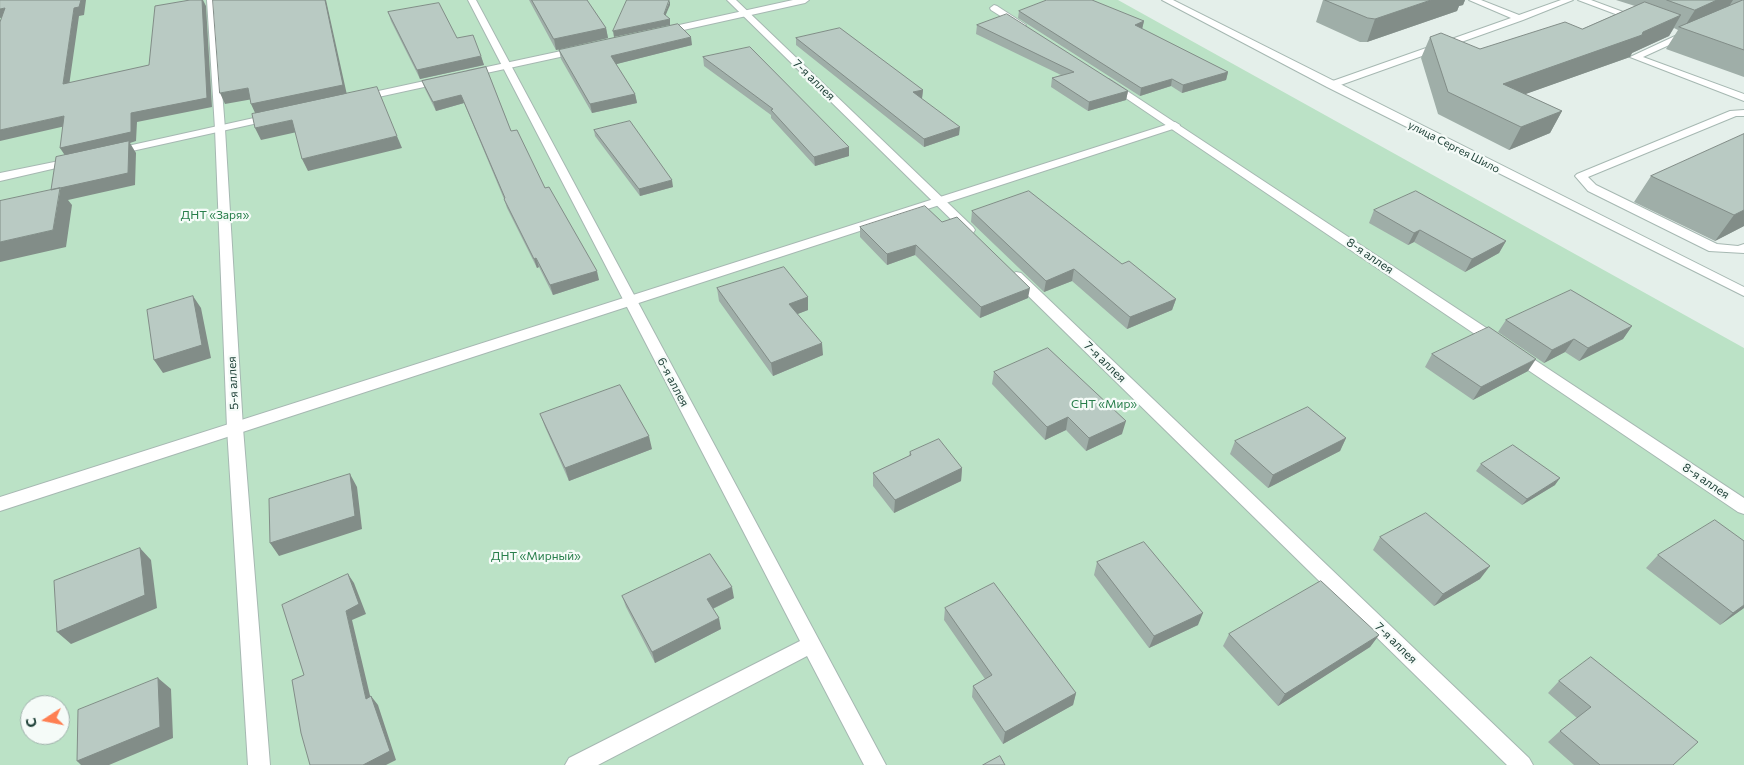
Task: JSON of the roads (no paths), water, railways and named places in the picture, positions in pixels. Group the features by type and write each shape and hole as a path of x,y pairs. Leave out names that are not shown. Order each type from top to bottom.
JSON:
{"street":[{"name":"5-я аллея","path":"211,0 220,129 235,428 259,765"},
{"name":"6-я аллея","path":"472,0 875,765"},
{"name":"7-я аллея","path":"731,0 981,242"},
{"path":"649,34 806,0"},
{"name":"улица Сергея Шило","path":"1166,0 1331,86 1744,292"},
{"path":"1473,0 1520,18"},
{"path":"1331,86 1569,0"},
{"path":"1582,0 1646,23"},
{"path":"994,8 1035,34"},
{"path":"1664,29 1683,36"},
{"path":"1699,29 1635,57 1744,98"},
{"path":"354,99 592,47"},
{"name":"8-я аллея","path":"1101,77 1744,507"},
{"path":"1744,113 1734,113 1581,176 1592,188 1714,248 1740,250 1744,248"},
{"path":"105,154 287,114"},
{"path":"0,504 1175,125"},
{"path":"0,177 86,158"},
{"name":"7-я аллея","path":"1002,262 1522,765"},
{"path":"576,765 811,645"}],"park label":[{"name":"ДНТ «Заря»","path":"215,215"},
{"name":"СНТ «Мир»","path":"1104,404"},
{"name":"ДНТ «Мирный»","path":"536,556"}]}
